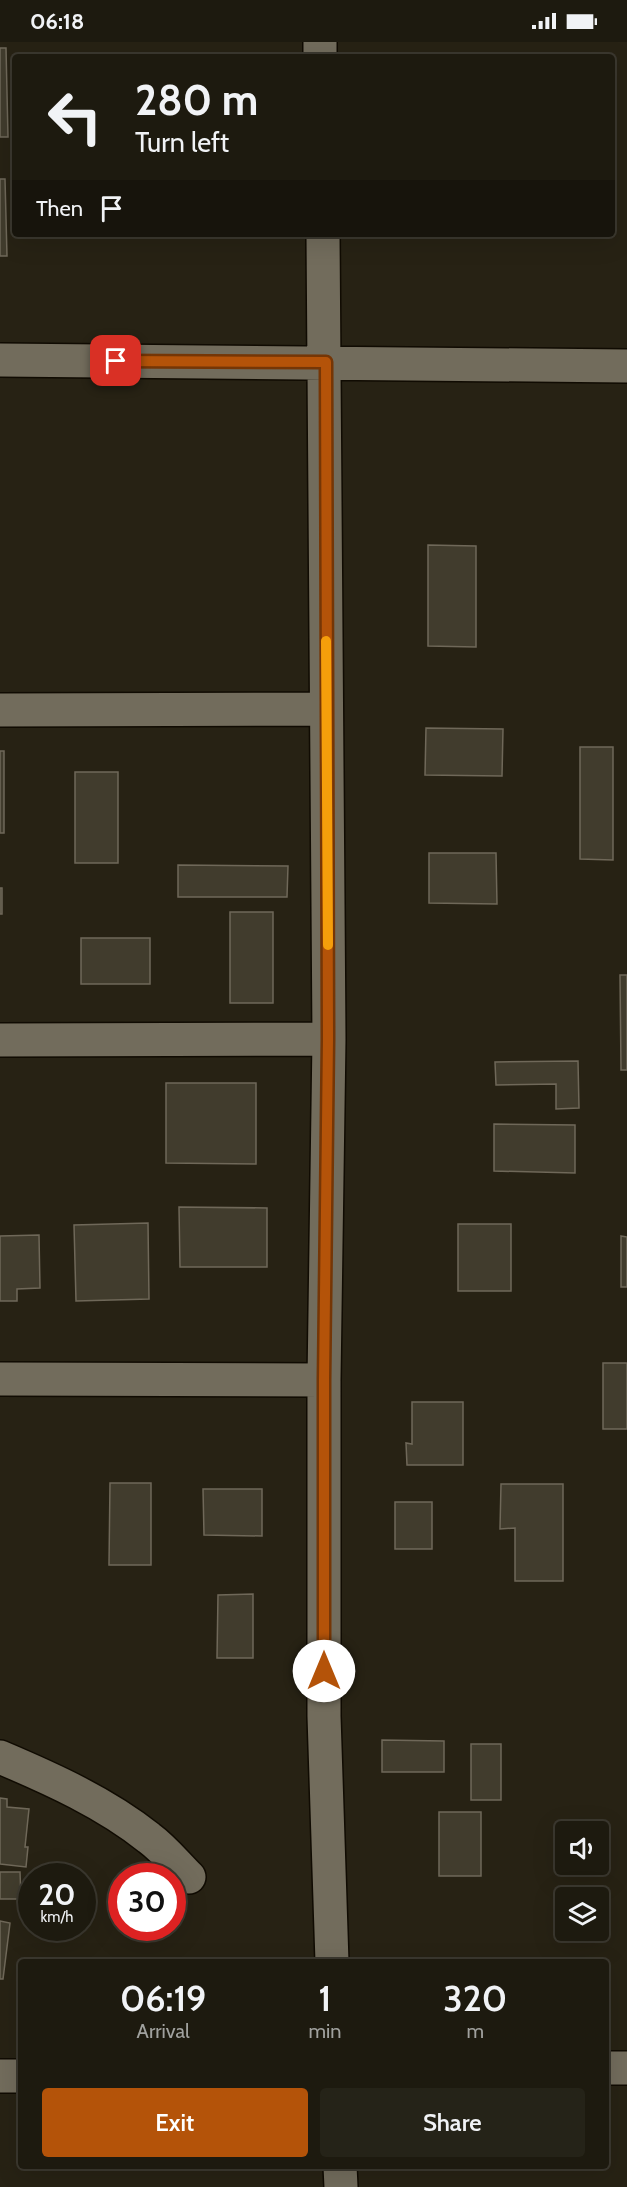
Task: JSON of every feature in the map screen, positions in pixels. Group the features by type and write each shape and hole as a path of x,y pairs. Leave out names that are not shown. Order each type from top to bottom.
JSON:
{"street":[{"path":"323,237 326,362 328,1039 324,1380 324,1716 332,1959"},
{"path":"0,360 627,366"},
{"path":"0,710 326,710"},
{"path":"0,1040 328,1039"},
{"path":"0,1379 324,1380"},
{"path":"0,1757 62,1784 119,1817 150,1839 189,1877"},
{"path":"609,2068 627,2068"},
{"path":"0,2076 18,2076"},
{"path":"340,2169 342,2187"}],"building":[{"path":"0,48 6,48 8,137 0,137"},
{"path":"0,179 5,179 7,256 0,256"},
{"path":"428,545 476,546 476,647 428,646"},
{"path":"426,728 503,729 502,776 425,775"},
{"path":"580,747 613,747 613,860 580,859"},
{"path":"0,751 4,751 4,833 0,833"},
{"path":"75,772 118,772 118,863 75,863"},
{"path":"429,853 496,853 497,904 429,903"},
{"path":"178,865 288,866 287,897 178,897"},
{"path":"0,888 2,888 2,914 0,914"},
{"path":"230,912 273,912 273,1003 230,1003"},
{"path":"81,938 150,938 150,984 81,984"},
{"path":"620,975 627,975 627,1070 621,1070"},
{"path":"578,1061 579,1108 556,1109 556,1084 496,1085 495,1062"},
{"path":"166,1083 256,1083 256,1164 166,1163"},
{"path":"494,1124 575,1125 575,1173 494,1171"},
{"path":"179,1207 267,1208 267,1267 180,1267"},
{"path":"148,1223 149,1299 76,1301 74,1225"},
{"path":"458,1224 511,1224 511,1291 458,1291"},
{"path":"39,1235 40,1288 17,1289 17,1301 0,1301 0,1236"},
{"path":"621,1236 627,1237 627,1287 621,1287"},
{"path":"603,1363 627,1363 627,1429 603,1429"},
{"path":"412,1402 463,1402 463,1465 407,1465 406,1443 412,1444"},
{"path":"110,1483 151,1483 151,1565 109,1565"},
{"path":"501,1484 563,1484 563,1581 515,1581 515,1528 500,1529"},
{"path":"203,1489 262,1489 262,1536 204,1535"},
{"path":"395,1502 432,1502 432,1549 395,1549"},
{"path":"253,1594 253,1658 217,1658 218,1595"},
{"path":"382,1740 444,1741 444,1772 382,1772"},
{"path":"471,1744 501,1744 501,1800 471,1800"},
{"path":"0,1798 7,1799 7,1807 29,1809 25,1847 28,1847 26,1863 18,1863 18,1866 0,1864"},
{"path":"439,1812 481,1812 481,1876 439,1876"},
{"path":"0,1872 18,1872 18,1899 0,1899"},
{"path":"0,1921 10,1923 3,1979 0,1979"}],"slow traffic":[{"path":"326,641 328,945"}],"route":[{"path":"116,361 326,362 328,1039 324,1380 324,1671"}]}
